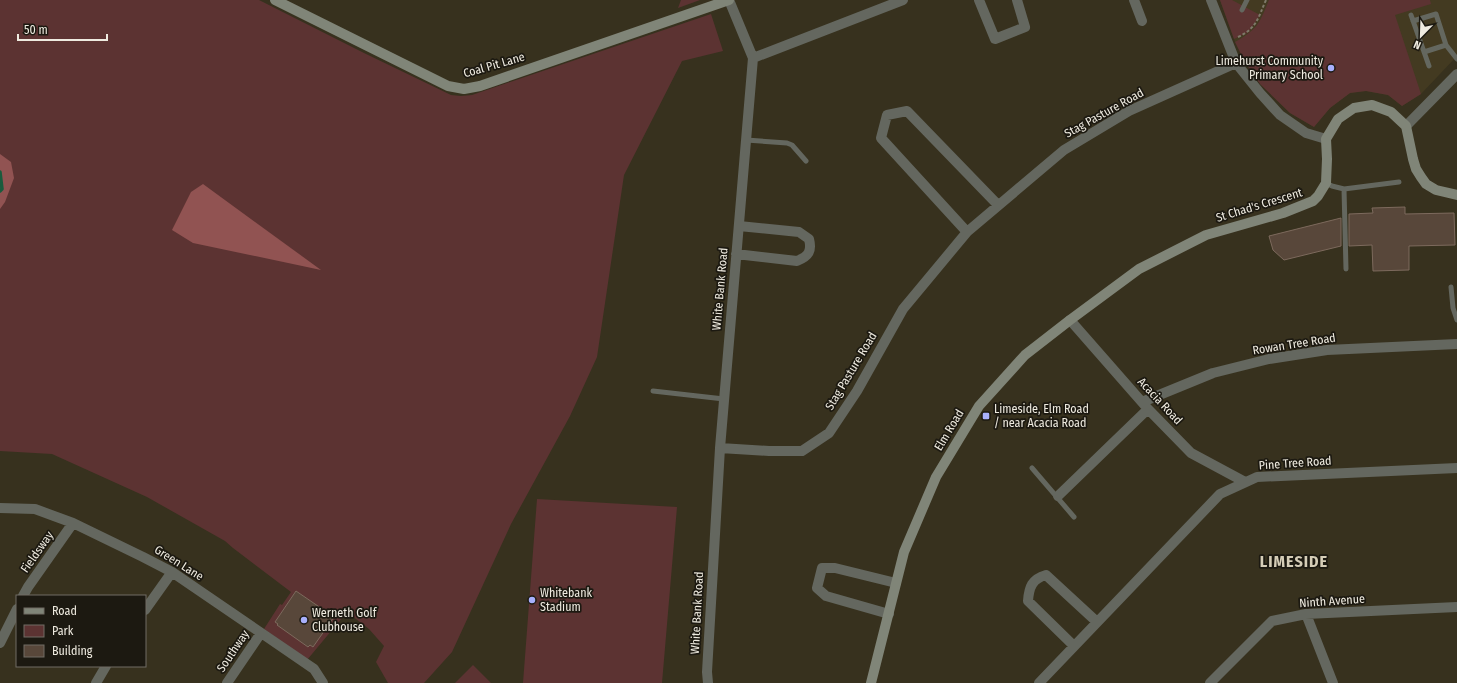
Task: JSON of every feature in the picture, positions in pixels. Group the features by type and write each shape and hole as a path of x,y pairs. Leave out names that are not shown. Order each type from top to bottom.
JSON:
{"street":[{"name":"Coal Pit Lane","path":"275,0 448,86 464,89 480,86 729,0"},
{"path":"729,0 753,58 903,0"},
{"path":"979,0 995,39 1025,26 1017,0"},
{"path":"1134,0 1142,21"},
{"path":"1211,0 1236,63 1260,93 1280,115 1306,133 1326,139"},
{"name":"White Bank Road","path":"708,683 707,672 720,448 753,58"},
{"name":"Stag Pasture Road","path":"720,448 802,452 830,433 857,391 903,309 967,232 1070,146 1128,112 1236,63"},
{"path":"1406,126 1457,74"},
{"path":"1326,183 1326,139 1338,119 1354,108 1372,105 1391,112 1406,126 1416,169 1426,184 1436,190 1457,195"},
{"path":"967,232 881,138 887,115 907,111 998,205"},
{"name":"St Chad's Crescent","path":"1070,320 1139,268 1206,235 1283,213 1313,202 1326,183"},
{"path":"736,254 797,261 809,253 811,247 809,239 799,232 738,226"},
{"name":"Acacia Road","path":"1070,320 1145,405 1191,453 1245,482"},
{"name":"Elm Road","path":"871,683 904,552 936,477 979,406 1025,355 1070,320"},
{"name":"Rowan Tree Road","path":"1145,405 1213,373 1269,359 1327,350 1457,344"},
{"path":"1058,496 1145,405"},
{"name":"Pine Tree Road","path":"1039,683 1220,494 1257,477 1457,468"},
{"name":"Green Lane","path":"0,508 35,509 73,523 172,572 314,669 323,683"},
{"name":"Fieldsway","path":"24,595 73,523"},
{"path":"889,614 826,596 817,588 822,568 835,568 896,583"},
{"path":"146,609 172,572"},
{"path":"1074,646 1028,601 1029,589 1037,578 1046,575 1097,622"},
{"name":"Ninth Avenue","path":"1210,683 1272,621 1306,614 1457,607"},
{"path":"0,643 16,611"},
{"path":"1306,614 1333,683"},
{"name":"Southway","path":"227,683 261,633"},
{"path":"96,683 105,667"}],"lane":[{"path":"1242,10 1247,0"},
{"path":"1413,21 1436,14 1446,45 1457,59"},
{"path":"1411,15 1429,66"},
{"path":"1424,52 1446,45"},
{"path":"746,140 787,143 792,145 806,161"},
{"path":"1326,183 1344,189 1399,182"},
{"path":"1344,189 1346,269"},
{"path":"1451,288 1453,308 1457,320"},
{"path":"653,391 724,399"},
{"path":"1032,468 1058,496 1074,517"}],"path":[{"path":"1228,42 1249,32 1257,21 1266,0"}],"shaded area":[{"name":"Limehurst Community Primary School","path":"1220,0 1457,0 1457,56 1421,94 1402,106 1388,95 1366,91 1350,93 1330,108 1314,127 1290,113 1260,84 1245,62 1235,42"},
{"path":"0,154 11,162 14,178 5,202 0,209"},
{"path":"203,184 321,270 193,243 172,230 191,192"}],"green space":[{"path":"0,0 259,0 451,95 461,96 472,95 711,14 723,51 682,61 624,175 597,357 570,416 511,524 452,652 424,683 388,683 376,662 384,646 369,629 347,612 307,660 264,629 280,604 282,605 291,592 225,541 147,497 52,454 0,451"},
{"path":"681,0 700,0 678,8"},
{"path":"1220,0 1232,0 1260,15 1249,32 1234,39"},
{"name":"Limehurst Community Primary School","path":"1269,0 1430,0 1431,4 1395,15 1421,94 1402,106 1388,95 1366,91 1350,93 1330,108 1314,127 1290,113 1260,84 1245,62 1235,42 1249,33 1257,25"},
{"path":"537,499 677,507 662,683 523,683"},
{"path":"473,665 491,683 455,683"}],"building":[{"path":"1405,207 1405,214 1454,213 1455,245 1409,246 1409,270 1373,271 1372,245 1349,246 1349,214 1373,213 1372,208"},
{"path":"1341,218 1341,246 1284,260 1273,250 1269,236"},
{"name":"Werneth Golf Clubhouse","path":"296,591 334,617 313,647 310,645 308,647 275,622"}],"waterway":[{"path":"0,172 2,189 0,191"}],"place":[{"name":"Limehurst Community Primary School","path":"1331,68"},
{"name":"Limeside, Elm Road / near Acacia Road","path":"986,416"},
{"name":"Whitebank Stadium","path":"532,600"},
{"name":"Werneth Golf Clubhouse","path":"304,620"}],"district":[{"name":"LIMESIDE","path":"1294,561"}]}
